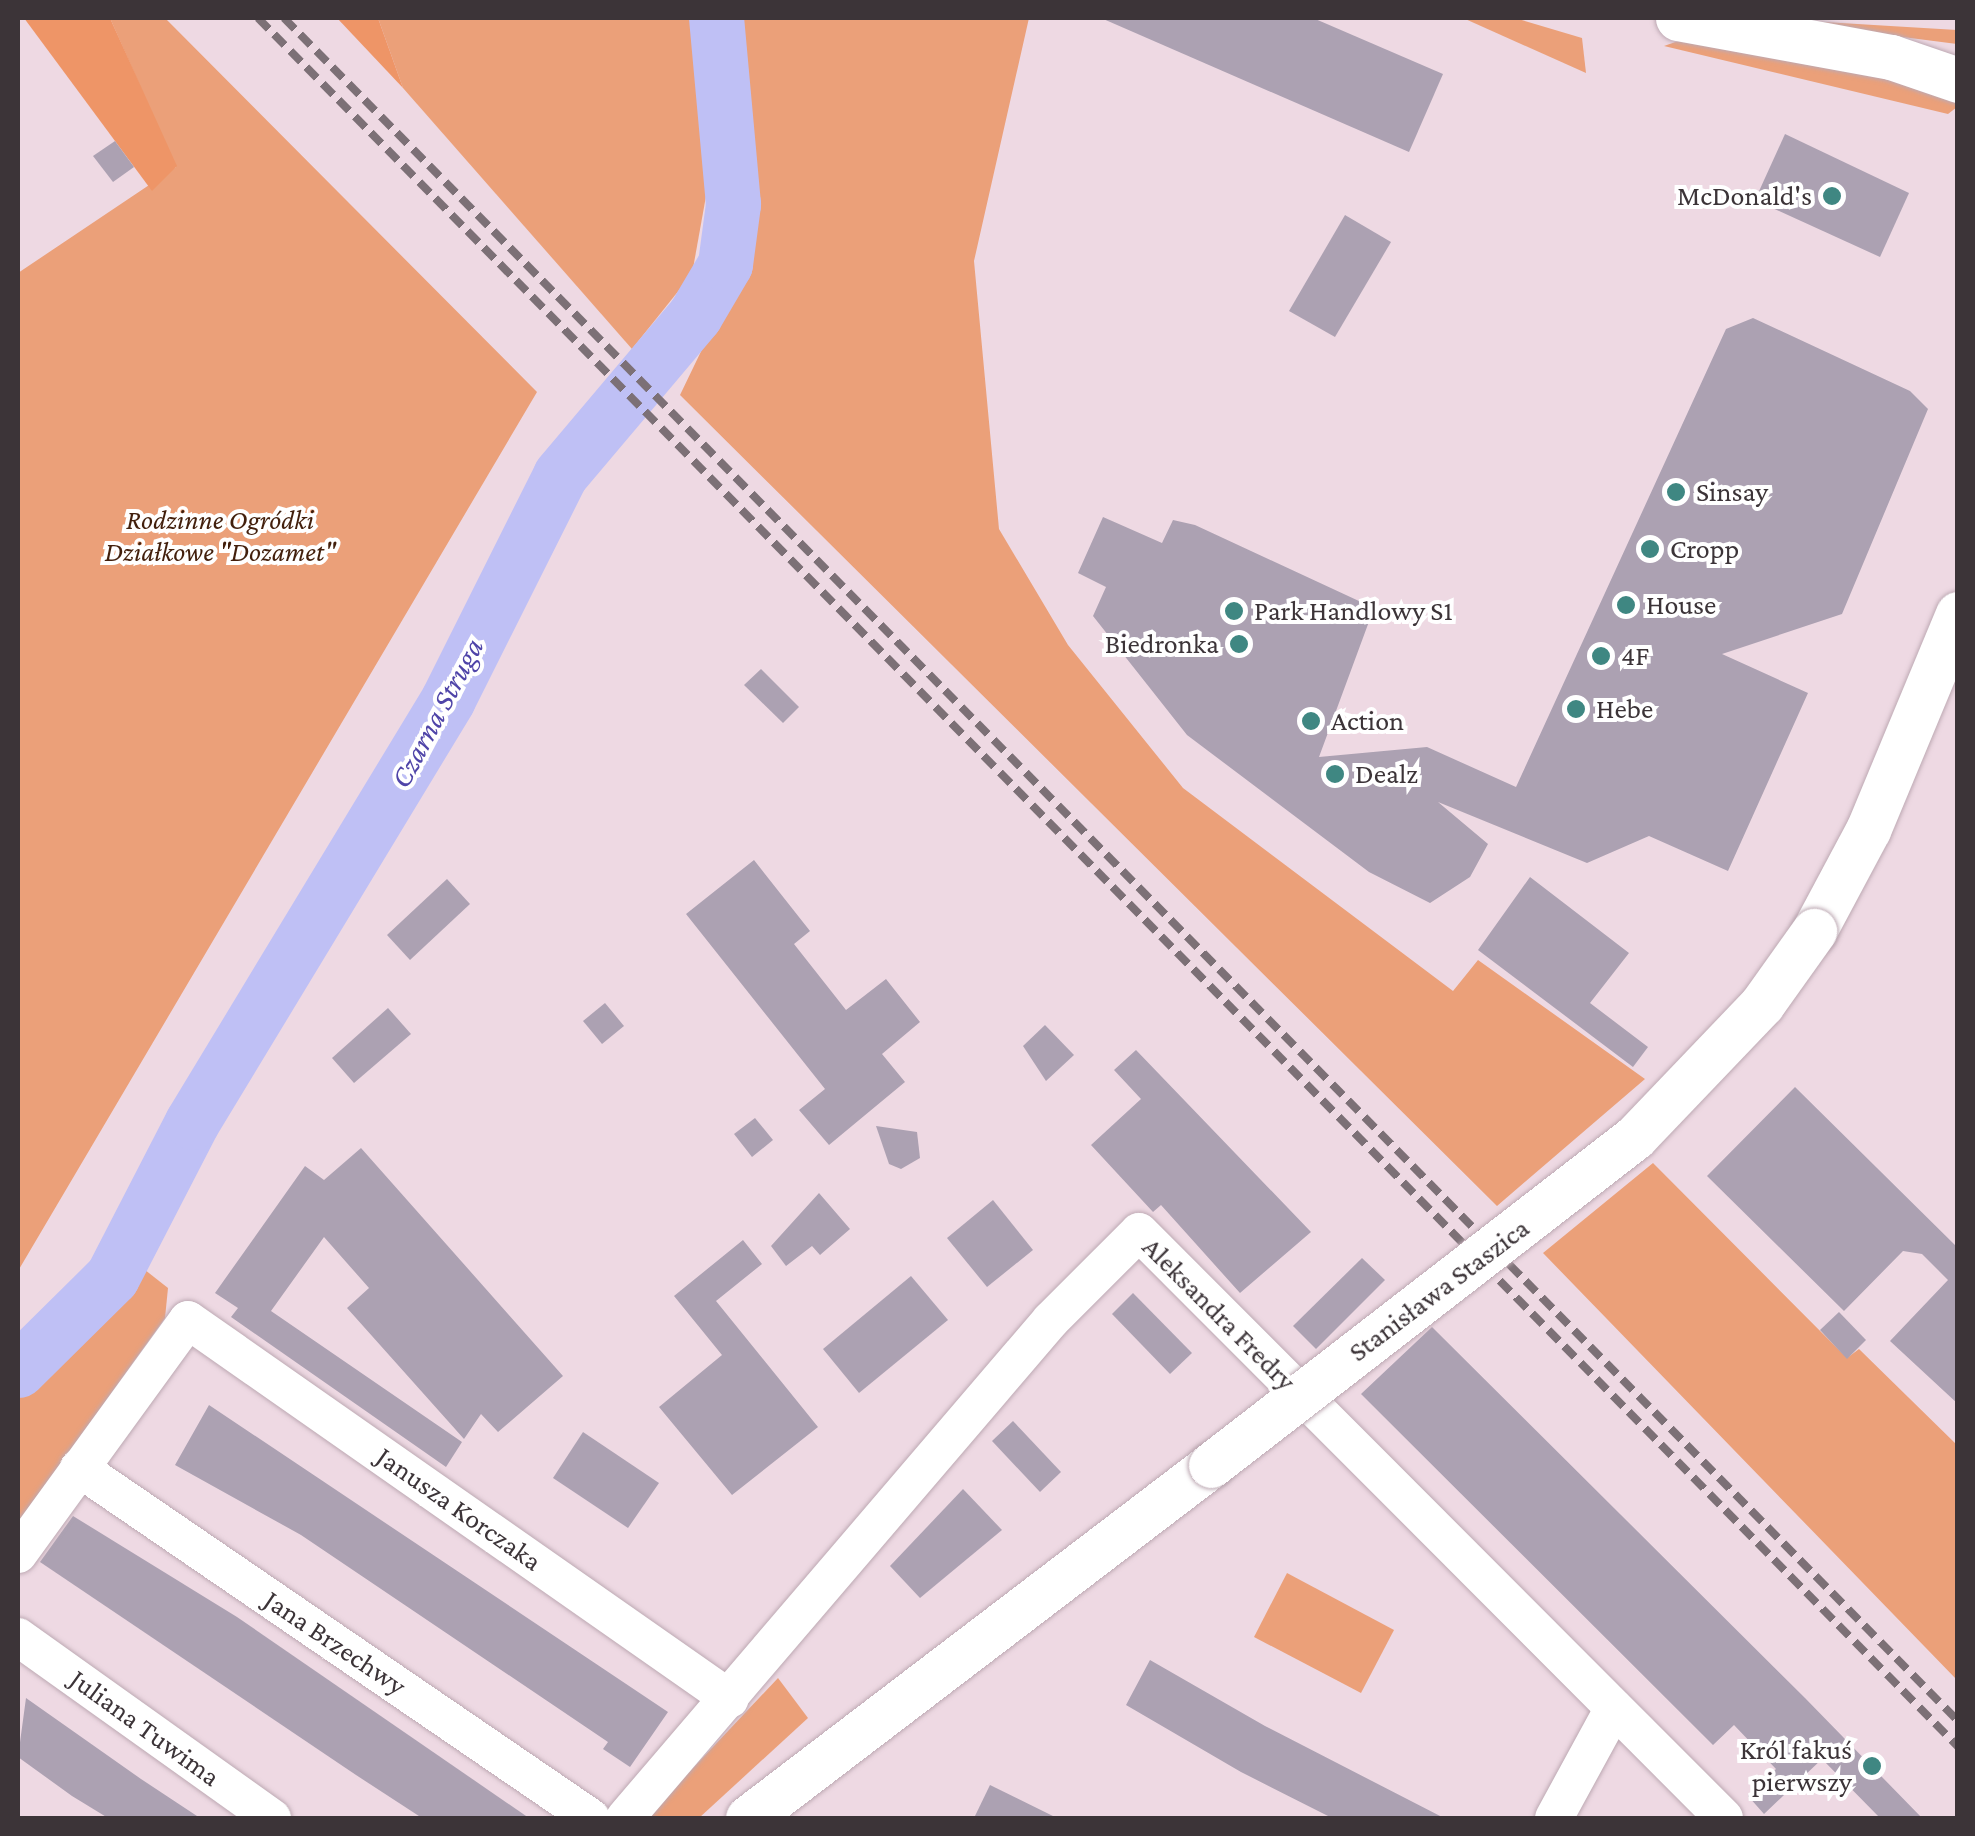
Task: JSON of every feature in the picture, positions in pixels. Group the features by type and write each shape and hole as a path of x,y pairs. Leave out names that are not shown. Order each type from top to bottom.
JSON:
{"street":[{"path":"1678,18 1891,57 1958,80"},
{"path":"1891,57 1958,58"},
{"name":"Stanisława Staszica","path":"748,1818 1634,1137 1702,1073 1814,931 1876,813 1958,614"},
{"name":"Aleksandra Fredry","path":"624,1818 730,1699 1051,1320 1140,1232 1724,1818"},
{"name":"Janusza Korczaka","path":"79,1468 188,1320 730,1699"},
{"path":"18,1554 79,1468"},
{"name":"Jana Brzechwy","path":"79,1468 591,1818"},
{"name":"Juliana Tuwima","path":"18,1637 272,1818"},
{"path":"1554,1818 1614,1708"}],"green space":[{"name":"Rodzinne Ogródki Działkowe \"Dozamet\"","path":"110,18 165,18 537,392 18,1271 18,273 176,167"},
{"path":"378,18 695,18 708,185 692,274 632,349 403,88"},
{"path":"737,18 1029,18 974,261 999,529 1068,645 1183,788 1453,991 1478,960 1645,1079 1497,1206 680,395 748,254"},
{"path":"1463,18 1515,18 1582,38 1586,73"},
{"path":"1756,18 1957,30 1957,44 1762,19"},
{"path":"1684,39 1957,93 1957,107 1948,114 1664,46"},
{"path":"1653,1163 1847,1358 1859,1349 1957,1445 1957,1680 1543,1253"},
{"path":"140,1266 168,1288 165,1318 18,1523 18,1386"},
{"path":"1287,1573 1394,1630 1361,1693 1254,1637"},
{"path":"778,1678 808,1718 699,1818 646,1818"}],"shaded area":[{"path":"24,18 110,18 177,166 152,191"},
{"path":"337,18 378,18 403,88"}],"building":[{"path":"1101,18 1313,18 1443,74 1409,152"},
{"name":"McDonald's","path":"1785,134 1909,193 1880,257 1755,200"},
{"path":"115,141 134,167 113,182 93,156"},
{"path":"1345,215 1391,242 1335,337 1289,311"},
{"name":"Park Handlowy S1","path":"1753,318 1910,391 1928,409 1842,614 1722,654 1808,693 1728,871 1649,836 1587,863 1438,802 1488,844 1470,877 1430,903 1369,872 1187,735 1093,616 1106,587 1078,573 1103,517 1162,543 1173,520 1195,525 1374,608 1319,757 1427,747 1516,787 1726,329"},
{"path":"761,669 799,707 783,723 744,685"},
{"path":"754,860 810,931 794,944 846,1010 886,979 920,1022 882,1054 905,1082 829,1145 799,1110 825,1089 686,914"},
{"path":"1530,877 1629,953 1590,1003 1648,1047 1633,1067 1478,950"},
{"path":"447,879 470,904 410,960 387,935"},
{"path":"605,1003 624,1026 602,1044 583,1021"},
{"path":"388,1008 411,1034 354,1083 332,1058"},
{"path":"1045,1025 1074,1055 1046,1081 1023,1046"},
{"path":"1136,1050 1311,1232 1240,1293 1161,1205 1153,1212 1091,1145 1141,1099 1114,1070"},
{"path":"1795,1087 1958,1248 1958,1404 1890,1341 1948,1280 1922,1254 1903,1251 1844,1311 1707,1176"},
{"path":"755,1118 773,1140 752,1157 734,1134"},
{"path":"876,1126 917,1132 920,1158 901,1169 889,1164"},
{"path":"361,1148 563,1376 498,1432 481,1414 464,1439 347,1308 369,1288 324,1237 271,1311 462,1442 446,1467 231,1317 238,1308 215,1293 305,1166 324,1180"},
{"path":"819,1193 850,1229 820,1255 812,1246 786,1266 771,1246"},
{"path":"993,1200 1033,1250 987,1287 947,1238"},
{"path":"743,1240 762,1264 716,1301 818,1427 732,1495 659,1407 722,1355 674,1296"},
{"path":"1362,1258 1385,1280 1316,1349 1293,1326"},
{"path":"911,1276 948,1320 859,1393 823,1349"},
{"path":"1133,1293 1192,1353 1170,1374 1112,1314"},
{"path":"1839,1312 1866,1340 1847,1359 1820,1330"},
{"path":"1432,1327 1922,1818 1880,1818 1822,1759 1764,1814 1748,1796 1776,1769 1734,1725 1713,1745 1361,1394"},
{"path":"209,1405 668,1712 630,1767 603,1749 608,1742 301,1535 175,1465"},
{"path":"1013,1421 1061,1472 1040,1492 992,1441"},
{"path":"583,1432 659,1483 628,1528 553,1478"},
{"path":"963,1489 1002,1530 920,1598 890,1566"},
{"path":"73,1516 237,1617 529,1818 422,1818 356,1775 40,1562"},
{"path":"1150,1660 1265,1726 1444,1818 1332,1818 1241,1772 1126,1705"},
{"path":"26,1698 200,1818 108,1818 72,1796 18,1757"},
{"path":"990,1785 1057,1818 974,1818"}],"waterway":[{"name":"Czarna Struga","path":"18,1370 112,1277 192,1122 448,699 560,475 695,315 725,264 733,204 716,18"}],"railway":[{"path":"258,18 1958,1747"},
{"path":"284,18 1958,1721"}],"place":[{"name":"McDonald's","path":"1832,196"},
{"name":"Sinsay","path":"1676,492"},
{"name":"Cropp","path":"1650,549"},
{"name":"House","path":"1626,605"},
{"name":"Park Handlowy S1","path":"1234,611"},
{"name":"Biedronka","path":"1239,644"},
{"name":"4F","path":"1601,656"},
{"name":"Hebe","path":"1576,709"},
{"name":"Action","path":"1311,721"},
{"name":"Dealz","path":"1335,774"},
{"name":"Król fakuś pierwszy","path":"1872,1766"}]}
